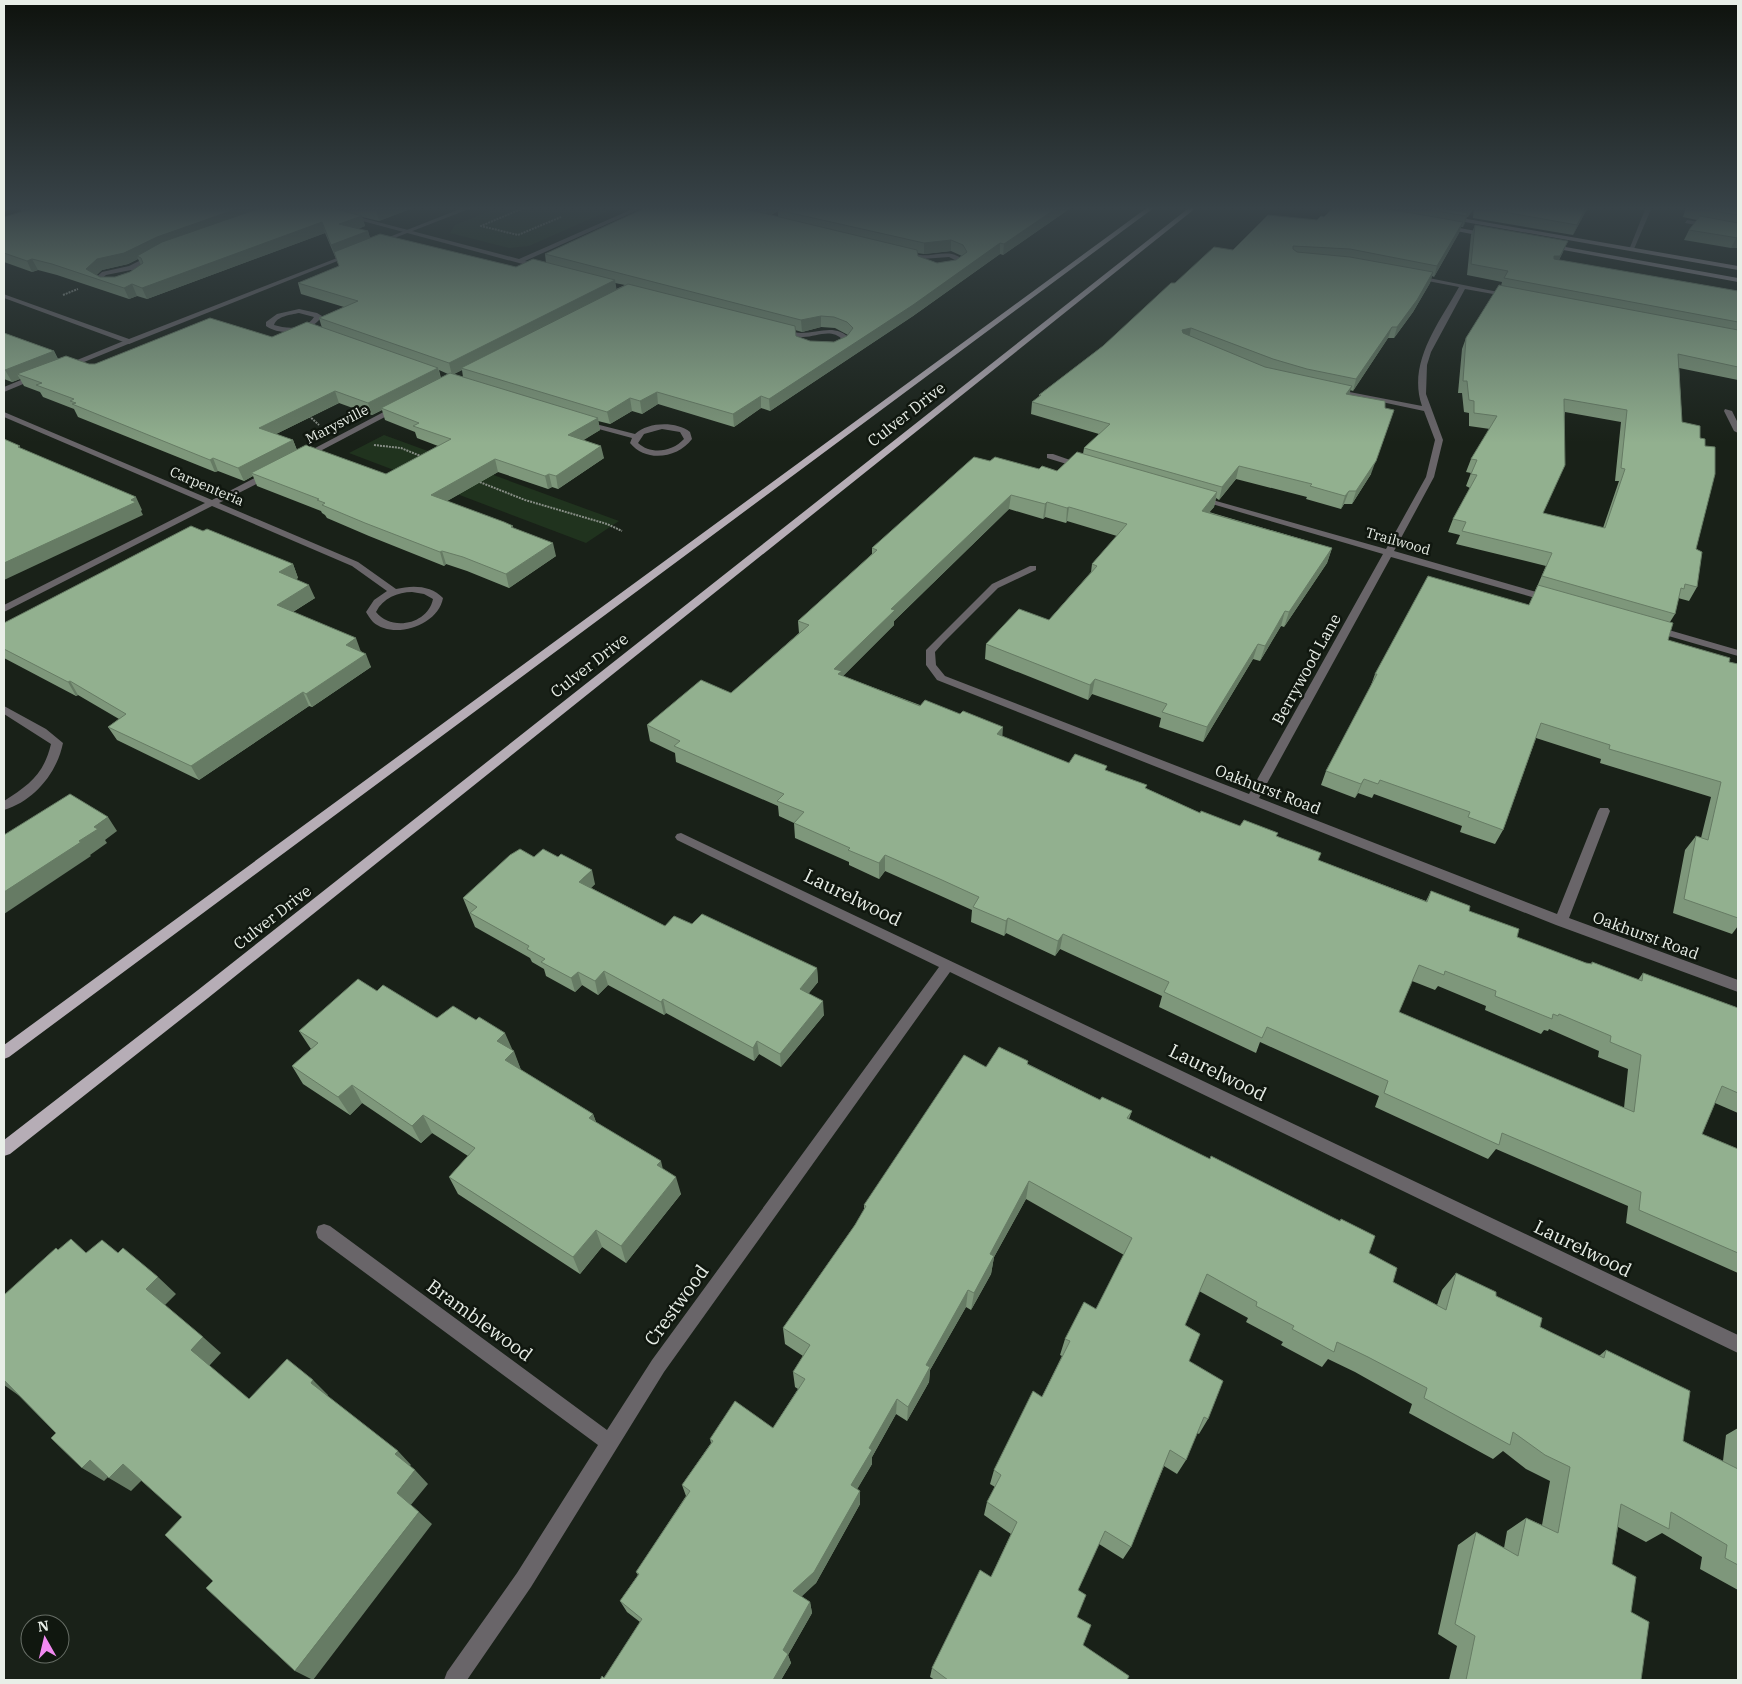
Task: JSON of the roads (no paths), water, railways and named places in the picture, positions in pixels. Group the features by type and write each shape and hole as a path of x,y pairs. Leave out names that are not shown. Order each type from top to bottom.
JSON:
{"main road":[{"name":"Culver Drive","path":"4,1053 1045,286"},
{"name":"Culver Drive","path":"4,1149 203,994 1095,286"}],"street":[{"path":"58,369 272,286"},
{"path":"1463,286 1522,298"},
{"name":"Berrywood Lane","path":"1252,800 1430,477 1439,440 1422,394 1423,365 1427,352 1463,286"},
{"path":"4,296 130,342"},
{"path":"304,327 312,324 317,320 318,316 308,312 289,312 273,318 270,322 270,326 275,329 304,327 313,331"},
{"path":"774,328 803,336"},
{"path":"800,344 803,336 810,333 828,331 844,336 845,344 832,350"},
{"path":"4,390 40,376"},
{"path":"1321,389 1427,409"},
{"name":"Marysville","path":"292,462 403,406"},
{"path":"1728,411 1738,431"},
{"name":"Carpenteria","path":"4,414 355,564 394,592"},
{"path":"570,418 636,437 651,429 662,427 682,430 687,434 688,440 685,445 677,449 655,453 637,448 634,442 636,437"},
{"path":"1050,456 1096,470"},
{"path":"4,609 274,472"},
{"name":"Trailwood","path":"1190,496 1560,602"},
{"name":"Oakhurst Road","path":"1033,568 995,586 939,641 930,652 931,665 941,678 1561,921 1738,986"},
{"path":"421,589 432,592 438,598 439,605 434,613 417,622 396,626 383,624 374,619 371,612 374,605 382,597 394,592 421,589"},
{"path":"1645,626 1738,652"},
{"path":"4,709 57,743 54,760 41,781 4,806"},
{"path":"1561,921 1604,811"},
{"name":"Laurelwood","path":"681,837 1738,1344"},
{"name":"Crestwood","path":"454,1680 524,1580 658,1366 948,965"},
{"name":"Bramblewood","path":"324,1232 610,1443"}]}
